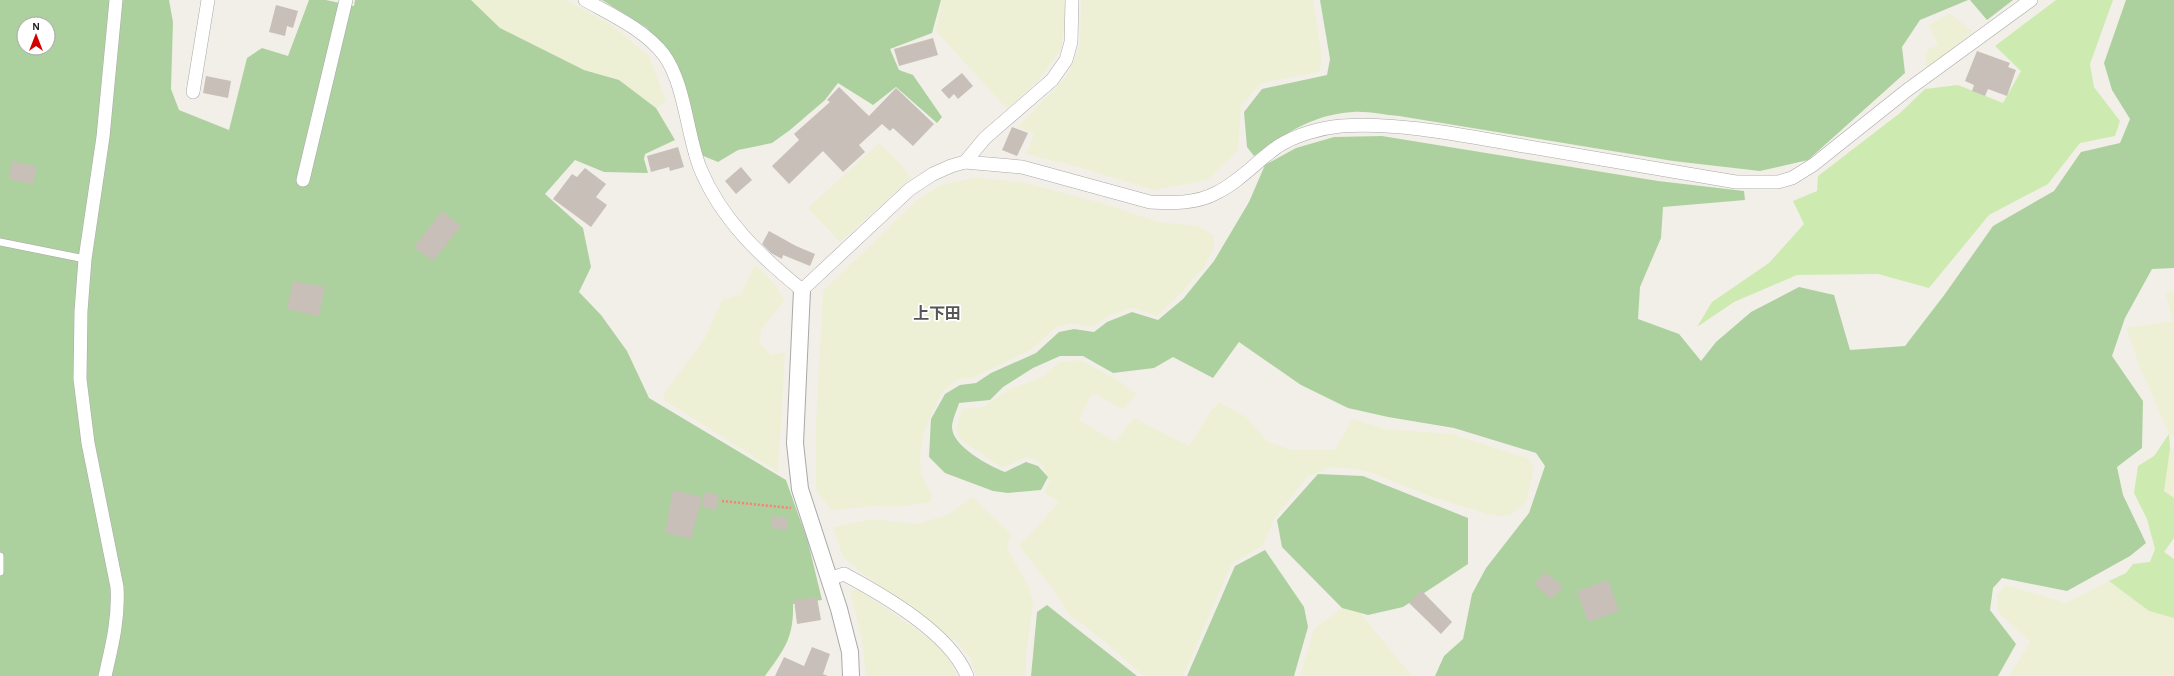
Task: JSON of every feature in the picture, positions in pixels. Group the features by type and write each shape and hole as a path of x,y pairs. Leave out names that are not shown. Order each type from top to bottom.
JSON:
{"street":[{"path":"105,676 116,625 118,587 88,443 80,380 81,311 85,259 103,137 116,0"},
{"path":"193,92 208,0"},
{"path":"303,180 346,0"},
{"path":"585,0 645,36 664,55 673,73 700,168 716,196 734,226 765,260 802,290"},
{"path":"965,162 985,138 1052,80 1066,60 1071,42 1072,0"},
{"path":"851,676 850,652 839,609 800,489 795,443 802,290 910,189 933,174 965,162 1022,167 1150,202 1171,203 1191,201 1215,194 1233,184 1278,147 1302,135 1340,126 1379,127 1457,134 1736,182 1778,182 1792,178 1813,165 1906,91 2032,0"},
{"path":"829,579 844,574 872,589 927,628 948,645 963,666 967,676"}],"lane":[{"path":"0,242 85,259"},
{"path":"0,556 0,572"}],"path":[{"path":"722,501 806,509"}],"green space":[{"path":"0,0 169,0 173,22 171,89 179,110 229,130 247,58 262,48 288,56 309,0 326,0 354,6 355,0 471,0 500,28 584,70 619,80 656,108 675,140 645,154 644,159 648,173 604,172 575,160 545,194 583,228 591,267 579,292 601,315 627,351 649,398 786,480 808,542 822,600 793,604 790,635 778,659 765,676 0,676"},
{"path":"471,0 566,0 610,24 649,56 666,101 656,108 619,80 580,68 500,28"},
{"path":"602,0 941,0 932,33 890,49 899,70 913,75 942,117 937,123 896,87 873,105 838,83 825,100 790,130 772,143 738,150 718,162 701,155 671,55 647,28"},
{"path":"942,0 1064,0 1066,8 1061,49 1038,81 1007,109 936,31"},
{"path":"1081,0 1313,0 1322,59 1319,72 1261,83 1241,106 1238,150 1207,180 1154,190 1078,167 1026,154 1034,134 1018,127 1066,77 1080,46"},
{"path":"1320,0 1968,0 1920,20 1902,47 1905,73 1808,160 1760,171 1673,161 1399,116 1359,112 1325,117 1300,126 1254,156 1247,147 1244,112 1262,89 1327,75 1330,59"},
{"path":"1970,0 2013,0 1987,20"},
{"path":"2056,0 2113,0 2090,64 2094,87 2120,121 2115,136 2080,143 2048,184 1989,215 1929,288 1878,274 1797,275 1734,302 1697,327 1712,302 1769,263 1804,224 1793,201 1817,191 1818,176 1900,113 1925,89 1958,85 2003,103 2021,71 1995,46"},
{"path":"2126,0 2174,0 2174,268 2152,269 2125,318 2112,356 2143,401 2142,448 2117,467 2123,495 2146,543 2130,556 2067,591 2002,578 1993,588 1990,610 2016,644 1998,676 1435,676 1444,656 1463,639 1472,594 1486,568 1529,513 1545,466 1536,453 1454,428 1388,417 1348,408 1301,385 1239,342 1213,378 1173,357 1154,368 1113,373 1083,356 1060,356 1033,368 1003,387 990,400 959,403 952,424 954,434 958,441 981,460 1005,472 1026,462 1038,466 1048,477 1041,490 1008,493 993,491 945,473 929,457 931,419 945,394 960,385 976,383 991,373 1036,353 1059,332 1074,329 1094,332 1107,322 1132,312 1158,320 1183,299 1214,261 1249,202 1265,165 1296,148 1334,137 1382,136 1658,181 1744,191 1745,200 1663,207 1661,238 1640,287 1638,319 1679,334 1701,361 1716,342 1751,312 1799,287 1834,295 1850,350 1905,346 1945,294 1993,226 2054,191 2081,152 2120,143 2130,119 2112,90 2104,63"},
{"path":"1950,13 1973,32 1927,70 1925,57 1927,50 1938,45 1929,25"},
{"path":"879,143 901,164 911,178 840,242 808,208"},
{"path":"976,178 1022,182 1101,203 1158,222 1198,226 1214,236 1214,247 1205,266 1182,292 1157,316 1132,308 1109,316 1092,327 1072,323 1056,327 1031,350 972,378 957,380 942,392 924,431 920,455 921,474 932,496 931,502 899,507 876,506 831,510 816,490 816,424 823,291 917,200 943,184"},
{"path":"755,264 777,287 784,301 762,328 759,342 771,355 785,352 778,472 664,400 663,395 704,340 722,300 741,294"},
{"path":"2174,291 2174,436 2169,434 2141,370 2126,328 2173,321 2165,292"},
{"path":"1080,360 1119,381 1137,394 1123,409 1092,393 1079,420 1115,442 1134,418 1189,446 1211,411 1219,402 1246,417 1268,442 1293,450 1335,450 1352,419 1385,429 1451,434 1528,458 1534,467 1527,501 1511,515 1494,516 1432,497 1372,473 1352,468 1326,467 1324,471 1308,476 1274,519 1263,546 1232,563 1183,676 1144,676 1097,635 1069,615 1053,589 1019,546 1059,502 1044,493 1050,481 1041,463 1027,457 1002,468 961,440 956,430 962,409 983,407 1008,390 1042,377 1060,362"},
{"path":"2169,434 2170,449 2164,491 2174,498 2174,538 2164,552 2174,559 2174,618 2149,611 2109,581 2126,573 2133,564 2150,562 2155,549 2147,519 2134,493 2138,466 2154,456"},
{"path":"2170,449 2174,449 2174,498 2164,491"},
{"path":"1318,474 1363,476 1468,518 1468,564 1403,607 1368,615 1342,608 1282,547 1277,520"},
{"path":"972,497 1011,534 1007,548 1028,585 1033,603 1026,656 1026,676 976,676 971,658 956,641 863,574 843,557 833,527 873,519 916,524 948,515"},
{"path":"1265,550 1304,607 1308,627 1294,676 1187,676 1235,566"},
{"path":"2109,581 2149,611 2174,618 2174,676 2009,676 2030,642 1998,612 1997,595 2006,585 2066,603"},
{"path":"857,589 936,643 949,659 957,676 866,676 862,641 850,591"},
{"path":"1047,605 1137,676 1031,676 1037,612"},
{"path":"1342,608 1360,613 1412,676 1300,676 1314,629"}],"building":[{"path":"276,5 298,11 293,28 287,26 285,36 269,32"},
{"path":"933,38 938,55 899,66 894,49"},
{"path":"1977,51 2010,63 2008,67 2016,70 2007,96 1988,89 1985,96 1972,91 1974,85 1965,81"},
{"path":"962,73 973,86 958,99 954,94 949,99 941,90"},
{"path":"206,76 231,81 228,98 203,93"},
{"path":"839,87 869,116 896,88 934,124 913,146 893,128 890,131 882,124 859,145 865,152 843,172 823,151 789,184 772,166 799,140 794,134 830,102 827,100"},
{"path":"1012,127 1028,133 1017,156 1002,150"},
{"path":"678,147 684,167 670,171 669,167 651,172 647,156"},
{"path":"12,161 37,167 33,184 9,179"},
{"path":"741,167 752,180 736,194 725,181"},
{"path":"585,168 606,184 596,197 607,205 591,227 553,199 572,174 577,177"},
{"path":"442,211 461,226 433,261 414,247"},
{"path":"769,231 796,246 815,254 810,266 783,255 782,259 771,253 762,244"},
{"path":"293,281 325,287 319,316 287,309"},
{"path":"673,490 702,497 691,539 665,533"},
{"path":"705,492 719,495 716,510 702,507"},
{"path":"772,516 788,518 787,530 771,528"},
{"path":"1545,572 1563,587 1551,599 1534,584"},
{"path":"1608,580 1619,611 1588,622 1577,591"},
{"path":"1421,590 1452,622 1441,634 1409,603"},
{"path":"817,597 821,620 797,624 794,600"},
{"path":"812,647 830,654 823,674 828,676 775,676 784,657 804,666"}],"district":[{"name":"上下田","path":"937,313"}]}
